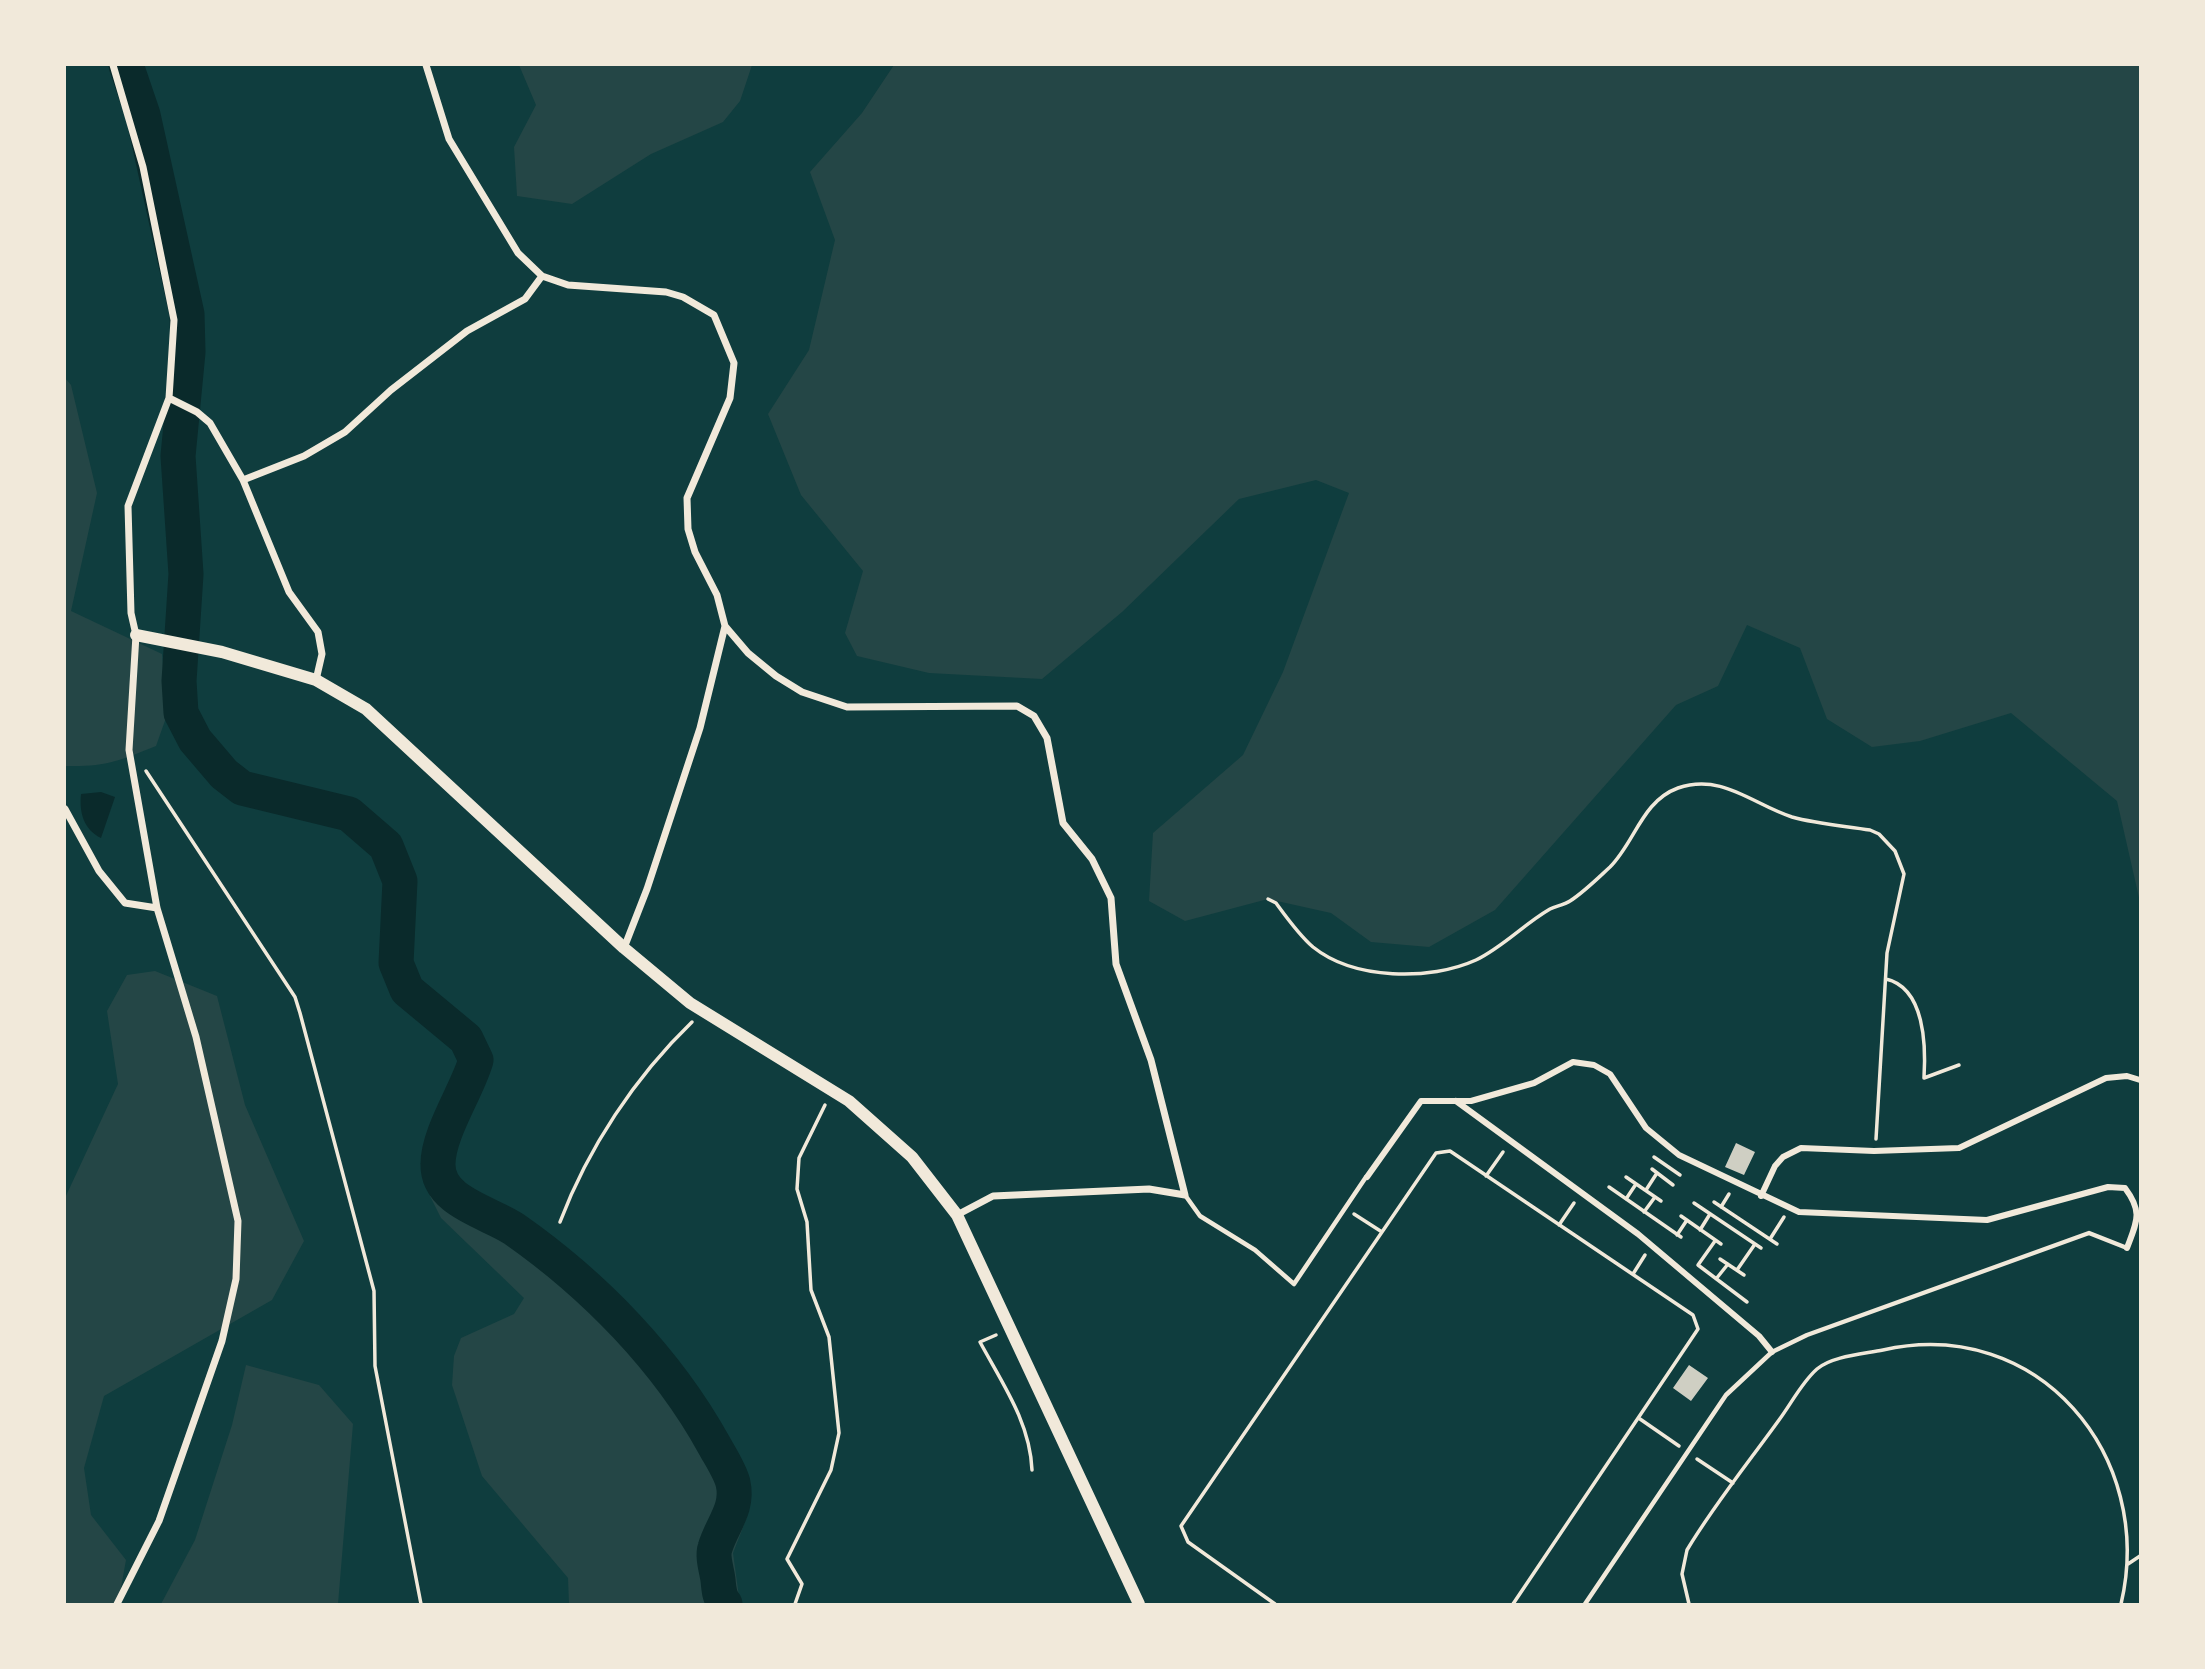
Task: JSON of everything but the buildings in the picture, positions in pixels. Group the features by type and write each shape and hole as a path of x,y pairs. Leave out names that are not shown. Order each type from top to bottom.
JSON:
{"main road":[{"path":"136,635 222,652 316,680 366,709 624,947 703,1011 849,1101 912,1157 957,1215 1139,1604"}],"street":[{"path":"113,65 143,167 174,320 171,399 128,506 131,613 136,635 130,700 131,759 157,908 196,1037 238,1221 236,1279 218,1353 159,1521 117,1604"},
{"path":"426,65 449,139 518,253 542,276 568,285 666,292 683,297 714,315 734,363 730,398 687,498 688,529 695,552 717,595 725,626 748,653 776,676 802,692 847,707 1017,706 1034,716 1047,738 1063,823 1092,859 1111,898 1116,964 1151,1060 1185,1195 1149,1189 993,1196 957,1215"},
{"path":"243,481 304,456 345,432 391,390 467,331 525,299 542,276"},
{"path":"171,399 197,412 210,423 243,481 289,592 318,632 322,654 316,680"},
{"path":"624,947 647,889 700,728 725,626"},
{"path":"65,810 99,871 125,903 157,908"},
{"path":"1367,1177 1421,1101 1471,1101 1534,1083 1573,1062 1594,1065 1610,1074 1646,1128 1679,1156 1799,1212 1987,1220 2108,1187 2124,1188 2136,1202 2138,1218 2127,1248"},
{"path":"1761,1196 1775,1166 1783,1157 1801,1148 1874,1151 1959,1148 2106,1078 2127,1076 2140,1080"},
{"path":"1454,1100 1582,1191 1652,1245 1759,1336 1772,1352"}],"lane":[{"path":"1185,1195 1200,1216 1255,1250 1294,1284 1367,1177"},
{"path":"1585,1604 1726,1395 1772,1352 1807,1335 2089,1233 2127,1248"}],"path":[{"path":"131,759 148,772 297,1005 374,1291 375,1366 421,1604"},
{"path":"1268,899 1276,903 1312,947 1331,959 1358,968 1398,974 1456,968 1487,953 1586,888 1620,857 1647,813 1666,793 1689,785 1712,783 1791,816 1870,830 1888,842 1900,859 1904,874 1890,936 1874,1151"},
{"path":"1886,979 1895,981 1908,993 1918,1013 1925,1049 1924,1078 1959,1065"},
{"path":"560,1222 570,1195 611,1121 655,1061 703,1011"},
{"path":"795,1604 802,1584 787,1559 831,1470 839,1433 829,1337 811,1290 807,1222 797,1189 802,1150 833,1091"},
{"path":"1486,1176 1511,1140"},
{"path":"1275,1604 1188,1542 1181,1526 1436,1153 1450,1152 1693,1315 1698,1329 1513,1604"},
{"path":"1654,1157 1680,1175"},
{"path":"1652,1169 1673,1185"},
{"path":"1666,1180 1673,1170"},
{"path":"1646,1190 1657,1173"},
{"path":"1626,1177 1661,1201"},
{"path":"1626,1199 1636,1184"},
{"path":"1609,1187 1679,1236 1687,1220"},
{"path":"1559,1225 1582,1191"},
{"path":"1644,1212 1654,1196"},
{"path":"1714,1202 1777,1244"},
{"path":"1694,1203 1760,1248"},
{"path":"1770,1239 1788,1207"},
{"path":"1345,1208 1382,1232"},
{"path":"1700,1230 1710,1214"},
{"path":"1681,1216 1721,1244"},
{"path":"1733,1230 1740,1219"},
{"path":"1698,1265 1715,1240"},
{"path":"1737,1270 1755,1244"},
{"path":"1633,1274 1652,1245"},
{"path":"1688,1258 1747,1302"},
{"path":"1720,1259 1744,1275"},
{"path":"1716,1279 1728,1264"},
{"path":"1011,1329 980,1342 1023,1421 1031,1444 1032,1470"},
{"path":"1689,1604 1682,1574 1687,1550 1818,1368 1896,1347 1921,1345 1961,1346 2010,1363 2034,1375 2084,1419 2110,1462 2127,1516 2128,1564 2121,1604"},
{"path":"2128,1564 2140,1556"}],"shaded area":[{"path":"519,65 752,65 740,101 723,122 651,154 572,204 517,196 514,147 536,105"},
{"path":"894,65 2140,65 2140,902 2117,801 2011,713 1920,741 1872,747 1827,719 1800,648 1747,625 1718,686 1676,705 1495,910 1429,947 1371,942 1331,913 1268,899 1185,921 1149,901 1153,833 1243,755 1283,672 1349,493 1316,480 1239,499 1122,612 1042,679 929,673 857,656 845,633 863,571 801,495 768,414 809,350 835,240 810,172 862,113"},
{"path":"65,378 71,385 97,493 71,611 162,654 167,715 156,746 112,762 79,766 65,766"},
{"path":"101,792 115,797 101,838 87,826 82,814 81,794"},
{"path":"155,971 217,996 245,1105 304,1241 272,1300 104,1396 84,1468 91,1515 126,1560 118,1604 65,1604 65,1198 118,1084 107,1011 127,975"},
{"path":"430,1196 501,1206 660,1345 747,1517 733,1553 740,1604 569,1604 568,1578 482,1476 452,1385 454,1356 461,1338 514,1314 524,1298 441,1218"},
{"path":"246,1365 319,1385 353,1424 338,1604 161,1604 195,1540 232,1425"}],"waterway":[{"path":"126,65 143,115 187,314 188,352 178,456 186,574 179,681 181,713 195,740 224,774 242,788 349,814 386,846 400,881 396,963 407,990 466,1039 476,1060 443,1139 438,1164 440,1177 455,1197 514,1229 572,1274 600,1300 651,1354 695,1414 725,1464 733,1483 732,1509 714,1552 720,1593 725,1604"}]}
